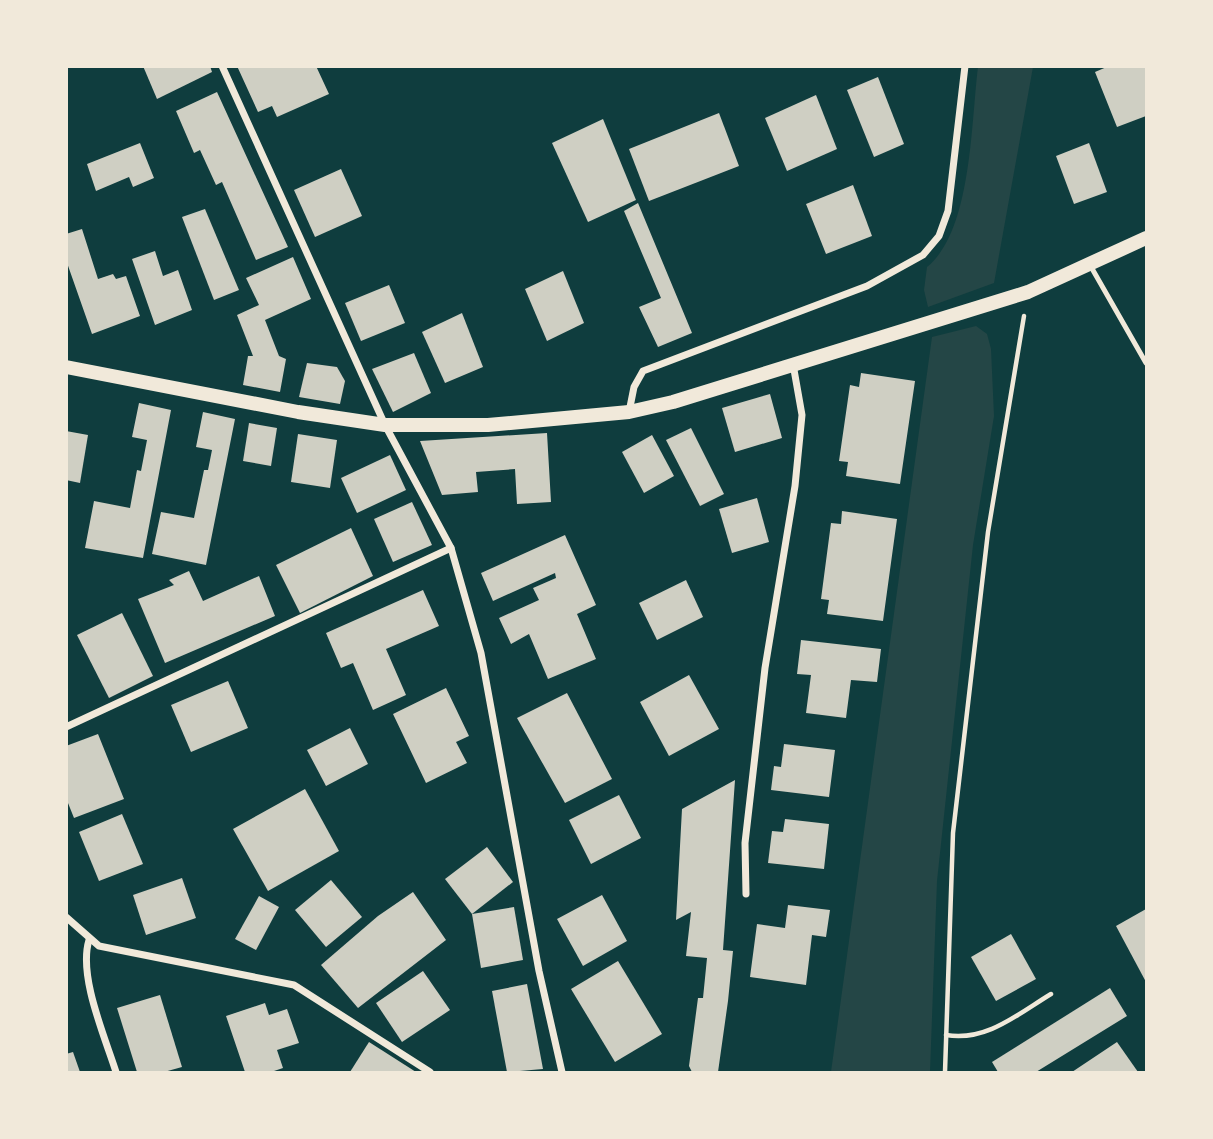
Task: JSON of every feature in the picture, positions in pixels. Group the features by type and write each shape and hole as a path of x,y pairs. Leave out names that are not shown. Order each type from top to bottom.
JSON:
{"main road":[{"path":"66,367 298,412 385,425 488,425 629,412 1028,292 1146,239"}],"street":[{"path":"222,66 385,425 452,548 486,678 542,984 562,1073"},
{"path":"629,412 634,387 643,372 867,286 923,255 939,236 948,211 965,66"},
{"path":"746,894 745,843 765,668 795,486 802,415 793,363"},
{"path":"66,727 452,548"},
{"path":"66,917 99,946 294,985 430,1073"},
{"path":"89,940 85,953 86,971 116,1073"}],"lane":[{"path":"1090,265 1146,363"}],"path":[{"path":"945,1073 953,833 988,533 1028,292"},
{"path":"946,1035 962,1038 990,1030 1051,994"}],"shaded area":[{"path":"978,67 1033,67 994,283 928,307 924,290 927,267 942,250 953,228 967,174"},
{"path":"976,326 987,334 991,349 994,416 973,545 937,881 930,1072 831,1072 932,337"}],"building":[{"path":"143,66 210,66 212,72 157,99"},
{"path":"237,66 316,66 329,94 277,117 272,106 258,112"},
{"path":"1109,66 1146,66 1146,116 1117,127 1095,72"},
{"path":"878,77 904,144 874,157 847,90"},
{"path":"217,92 288,247 256,260 222,182 216,185 200,150 194,153 176,111"},
{"path":"816,95 837,149 787,171 765,118"},
{"path":"719,113 739,166 649,201 629,149"},
{"path":"603,119 636,200 588,222 552,143"},
{"path":"140,143 154,178 133,187 129,177 96,191 87,164"},
{"path":"1089,143 1107,192 1074,204 1056,156"},
{"path":"341,169 362,216 315,237 294,190"},
{"path":"853,185 872,236 826,254 806,204"},
{"path":"638,203 692,333 658,347 639,307 661,298 624,211"},
{"path":"205,209 239,290 214,300 182,217"},
{"path":"82,229 98,279 113,274 116,279 126,276 140,316 92,334 66,260 66,234"},
{"path":"155,251 163,276 178,270 192,310 155,325 132,259"},
{"path":"293,257 311,299 265,320 279,356 286,359 280,392 243,385 248,356 253,356 237,315 259,305 246,278"},
{"path":"563,271 584,323 547,341 525,289"},
{"path":"389,285 405,323 361,341 345,303"},
{"path":"462,313 483,367 445,383 422,332"},
{"path":"414,353 431,393 393,412 372,369"},
{"path":"307,363 337,367 345,381 340,404 299,397"},
{"path":"861,373 915,381 900,484 846,476 848,462 839,461 850,385 859,387"},
{"path":"770,394 782,438 735,452 722,408"},
{"path":"139,403 171,410 143,558 85,548 94,501 130,508 137,470 141,471 147,440 132,437"},
{"path":"203,412 235,419 206,565 152,554 161,512 194,518 204,470 208,470 212,450 196,447"},
{"path":"249,423 277,428 271,466 243,461"},
{"path":"691,428 724,494 700,506 666,440"},
{"path":"66,431 88,435 80,483 66,480"},
{"path":"547,433 551,502 517,504 515,469 476,472 478,492 442,495 420,441"},
{"path":"298,434 337,440 330,488 291,482"},
{"path":"652,435 674,476 644,493 622,452"},
{"path":"390,455 406,490 357,513 341,478"},
{"path":"757,498 769,542 732,553 719,509"},
{"path":"412,502 432,545 393,562 374,519"},
{"path":"842,511 897,519 883,621 827,614 829,600 821,599 831,523 841,524"},
{"path":"351,528 373,576 300,613 276,565"},
{"path":"565,535 596,605 577,614 596,659 548,679 529,634 511,644 499,618 539,600 533,588 556,578 555,573 493,601 481,573"},
{"path":"189,571 203,601 259,576 275,616 165,663 138,599 174,585 169,580"},
{"path":"686,580 703,617 657,640 639,603"},
{"path":"423,590 439,626 386,649 406,695 373,710 353,663 341,668 326,633"},
{"path":"122,613 153,676 109,698 77,635"},
{"path":"801,640 881,649 877,682 851,680 846,718 806,713 811,675 797,674"},
{"path":"689,675 719,729 669,756 640,702"},
{"path":"228,681 248,728 191,752 171,705"},
{"path":"446,688 469,736 456,742 467,763 426,783 393,714"},
{"path":"567,693 612,779 565,803 517,718"},
{"path":"350,728 368,764 326,786 307,750"},
{"path":"98,734 124,799 74,818 66,798 66,746"},
{"path":"784,744 835,750 829,797 771,790 774,766 781,767"},
{"path":"735,780 723,950 733,951 718,1072 692,1072 689,1066 698,998 703,998 707,958 686,956 691,912 676,920 682,809"},
{"path":"305,789 339,851 268,891 233,829"},
{"path":"619,795 641,838 591,864 569,820"},
{"path":"122,814 143,864 99,881 79,832"},
{"path":"785,819 829,824 824,869 768,863 772,831 783,832"},
{"path":"487,847 513,882 472,914 445,879"},
{"path":"182,878 196,918 146,935 133,895"},
{"path":"331,880 362,917 326,947 295,910"},
{"path":"413,892 446,940 358,1008 321,965 378,916"},
{"path":"602,895 627,941 583,966 557,919"},
{"path":"259,896 279,907 256,950 235,939"},
{"path":"788,905 830,910 826,937 812,935 806,985 750,977 757,924 785,928"},
{"path":"514,907 523,960 481,968 472,914"},
{"path":"1146,909 1146,982 1116,926"},
{"path":"1011,934 1036,979 996,1001 971,957"},
{"path":"618,961 662,1034 615,1062 571,989"},
{"path":"423,971 450,1010 402,1042 376,1003"},
{"path":"527,984 543,1069 507,1072 492,991"},
{"path":"1110,988 1127,1016 1036,1072 998,1072 992,1062"},
{"path":"160,995 182,1067 164,1072 137,1072 117,1008"},
{"path":"265,1003 269,1015 287,1009 299,1043 277,1050 283,1068 271,1072 245,1072 226,1016"},
{"path":"369,1042 416,1072 350,1072"},
{"path":"1117,1042 1138,1072 1072,1072"},
{"path":"73,1052 80,1072 66,1072 66,1054"}]}
